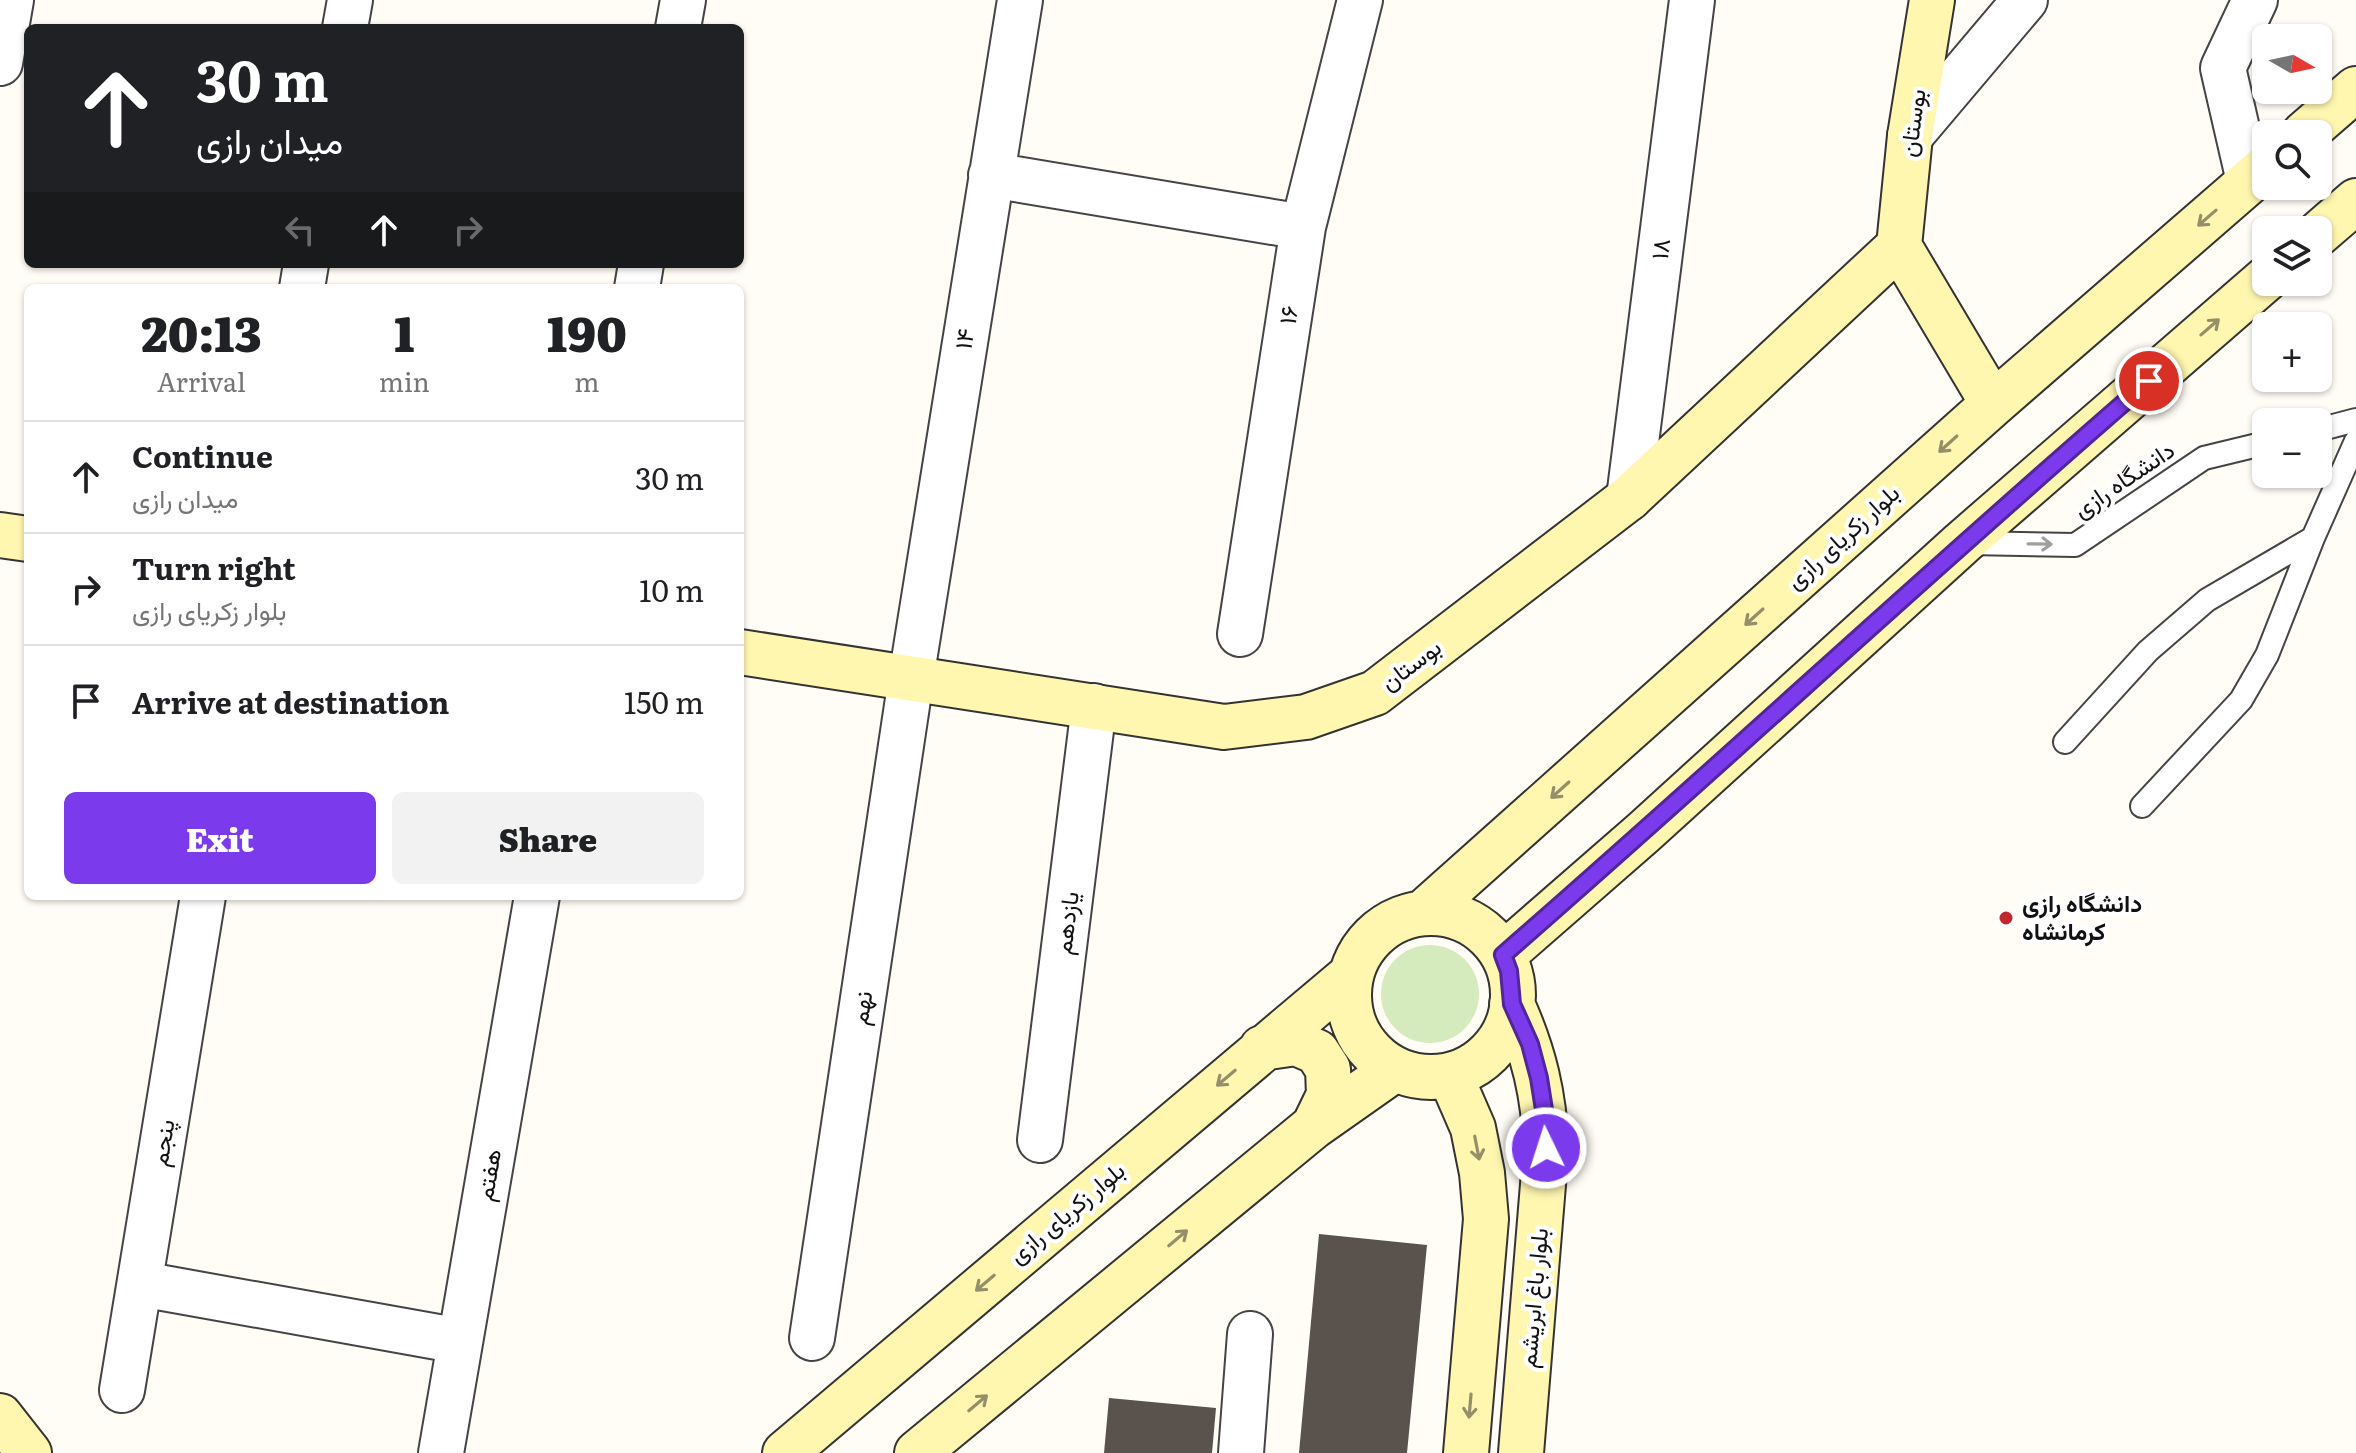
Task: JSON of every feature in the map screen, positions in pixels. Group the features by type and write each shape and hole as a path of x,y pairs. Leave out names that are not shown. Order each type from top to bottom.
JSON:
{"main road":[{"name":"بوستان","path":"744,653 1224,727 1306,717 1375,693 1629,498 1899,246 1910,136 1932,0"},
{"path":"2320,120 2356,89"},
{"name":"بلوار زکریای رازی","path":"1423,913 1993,404 2252,178"},
{"path":"2332,222 2356,201"},
{"path":"1899,246 1993,404"},
{"path":"1503,955 1644,832 1962,543 2252,291"},
{"path":"0,535 24,538"},
{"path":"1423,913 1447,914 1469,922 1488,936 1503,955 1509,971 1512,1004 1507,1026 1496,1045 1480,1061 1450,1075 1422,1077 1395,1069 1369,1049 1356,1030 1349,998 1351,975 1358,956 1377,932 1394,921 1423,913"},
{"name":"بلوار زکریای رازی","path":"785,1453 1351,975"},
{"name":"بلوار باغ ابریشم","path":"1512,1004 1530,1044 1539,1078 1546,1148 1521,1453"},
{"path":"1262,1048 1296,1043 1317,1052 1323,1061 1328,1069 1329,1095 1314,1126"},
{"path":"917,1453 1314,1126 1395,1069"},
{"path":"1450,1075 1473,1128 1482,1173 1486,1219 1466,1453"},
{"path":"0,1416 29,1453"}],"street":[{"path":"0,63 11,0"},
{"path":"346,24 350,0"},
{"path":"679,24 683,0"},
{"name":"۱۴","path":"911,679 1020,0"},
{"name":"۱۶","path":"1240,634 1303,227 1360,0"},
{"name":"۱۸","path":"1629,498 1692,0"},
{"path":"1910,136 2025,0"},
{"path":"2252,158 2223,68 2255,0"},
{"path":"991,175 1303,227"},
{"name":"نهم","path":"812,1338 911,679"},
{"name":"یازدهم","path":"1040,1140 1094,706"},
{"name":"پنجم","path":"122,1390 202,900"},
{"name":"هفتم","path":"441,1453 536,900"},
{"path":"141,1284 460,1341"},
{"path":"1241,1453 1250,1334"}],"lane":[{"path":"2332,426 2356,420"},
{"path":"2142,806 2241,700 2267,655 2313,538 2356,441"},
{"name":"دانشگاه رازی","path":"1962,543 2075,545 2204,458 2252,446"},
{"path":"2065,742 2148,651 2207,600 2313,538"}],"green space":[{"path":"1430,945 1449,949 1465,959 1475,975 1479,994 1475,1013 1465,1029 1449,1039 1430,1043 1411,1039 1395,1029 1385,1013 1381,994 1385,975 1395,959 1411,949"}],"building":[{"path":"1319,1234 1427,1245 1407,1453 1299,1453"},
{"path":"1109,1398 1216,1408 1212,1453 1104,1453"}],"place":[{"name":"دانشگاه رازی کرمانشاه","path":"2006,918"}],"route":[{"path":"1546,1148 1539,1078 1530,1044 1512,1004 1513,987 1503,955 1644,832 1962,543 2149,381"}]}
